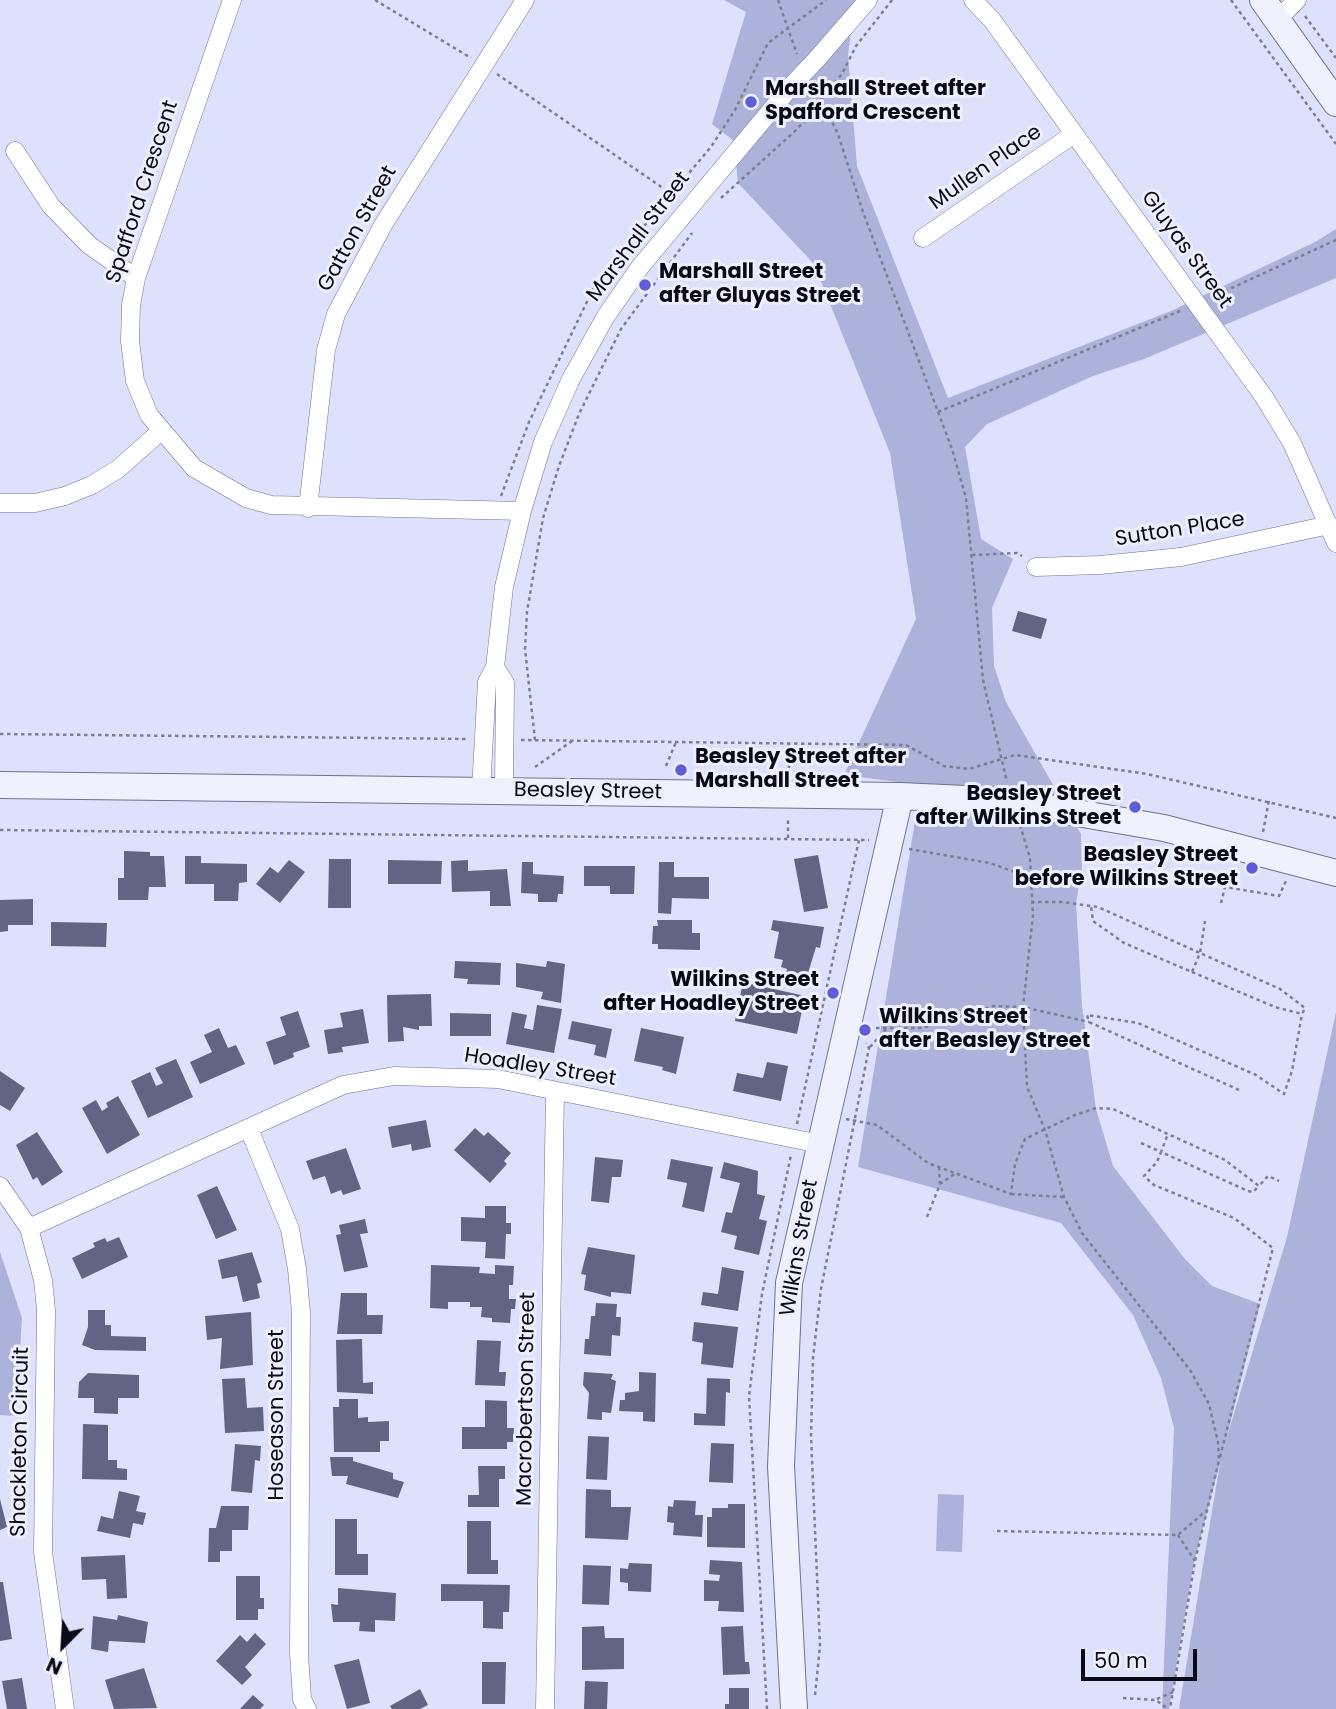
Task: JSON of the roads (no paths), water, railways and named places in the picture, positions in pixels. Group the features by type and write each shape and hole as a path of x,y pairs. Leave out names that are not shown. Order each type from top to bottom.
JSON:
{"main road":[{"path":"1283,6 1336,103"},
{"name":"Beasley Street","path":"0,785 900,796 1011,803 1164,828 1336,873"},
{"name":"Wilkins Street","path":"804,1707 781,1466 789,1283 900,796"}],"street":[{"name":"Spafford Crescent","path":"232,0 136,278 131,304 130,341 135,380 149,415 194,468 233,492 271,505 308,508 522,511"},
{"name":"Gatton Street","path":"308,508 326,351 336,314 383,225 525,0"},
{"name":"Marshall Street","path":"493,791 484,739 487,682 495,667 504,587 522,511 544,442 571,379 606,316 640,267 867,0"},
{"name":"Gluyas Street","path":"973,0 992,20 1264,397 1292,443 1336,543"},
{"name":"Mullen Place","path":"923,238 1074,134"},
{"path":"15,151 51,206 89,244 136,278"},
{"path":"0,503 35,503 65,496 92,485 118,469 161,431"},
{"name":"Sutton Place","path":"1036,567 1100,565 1181,557 1329,525"},
{"name":"Marshall Street","path":"493,791 504,740 505,683 495,667"},
{"name":"Hoadley Street","path":"29,1228 343,1085 394,1076 498,1079 820,1144"},
{"name":"Macrobertson Street","path":"545,1709 555,1091"},
{"name":"Hoseason Street","path":"248,1129 290,1230 297,1269 301,1312 299,1654 302,1699 307,1709"},
{"name":"Shackleton Circuit","path":"0,1186 29,1228 43,1280 46,1310 43,1552 65,1709"}],"place":[{"name":"Marshall Street after Spafford Crescent","path":"751,102"},
{"name":"Marshall Street after Gluyas Street","path":"645,285"},
{"name":"Beasley Street after Marshall Street","path":"681,770"},
{"name":"Beasley Street after Wilkins Street","path":"1135,807"},
{"name":"Beasley Street before Wilkins Street","path":"1252,868"},
{"name":"Wilkins Street after Hoadley Street","path":"833,993"},
{"name":"Wilkins Street after Beasley Street","path":"865,1030"}]}
